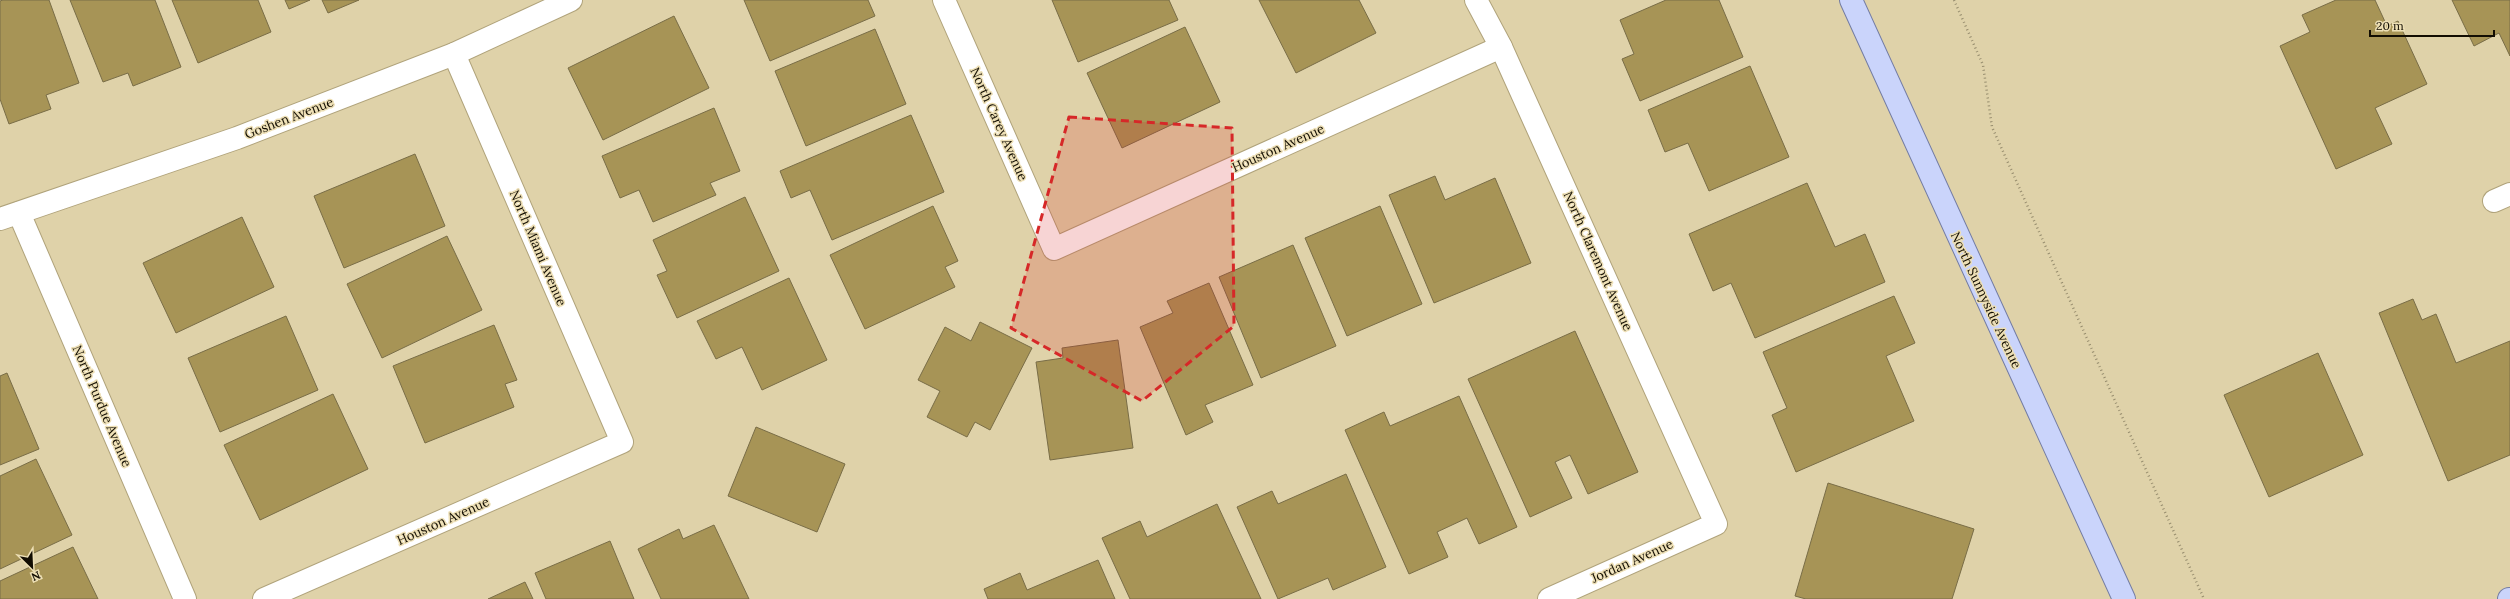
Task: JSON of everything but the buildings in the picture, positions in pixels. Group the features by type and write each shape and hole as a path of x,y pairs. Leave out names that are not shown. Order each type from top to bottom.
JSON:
{"main road":[{"name":"North Sunnyside Avenue","path":"1851,0 2124,599"}],"street":[{"name":"Goshen Avenue","path":"9,216 237,138 454,54 571,0"},
{"name":"North Carey Avenue","path":"944,0 1054,249"},
{"name":"North Claremont Avenue","path":"1476,0 1501,47 1716,524"},
{"name":"Houston Avenue","path":"1054,249 1501,47"},
{"name":"North Miami Avenue","path":"454,54 622,442"},
{"name":"North Purdue Avenue","path":"9,216 185,599"},
{"name":"Houston Avenue","path":"264,599 622,442"},
{"name":"Jordan Avenue","path":"1549,599 1716,524"}],"path":[{"path":"1954,0 1983,65 1992,126 2204,599"}],"highlighted area":[{"path":"1069,117 1232,128 1234,326 1142,401 1011,328"}]}
